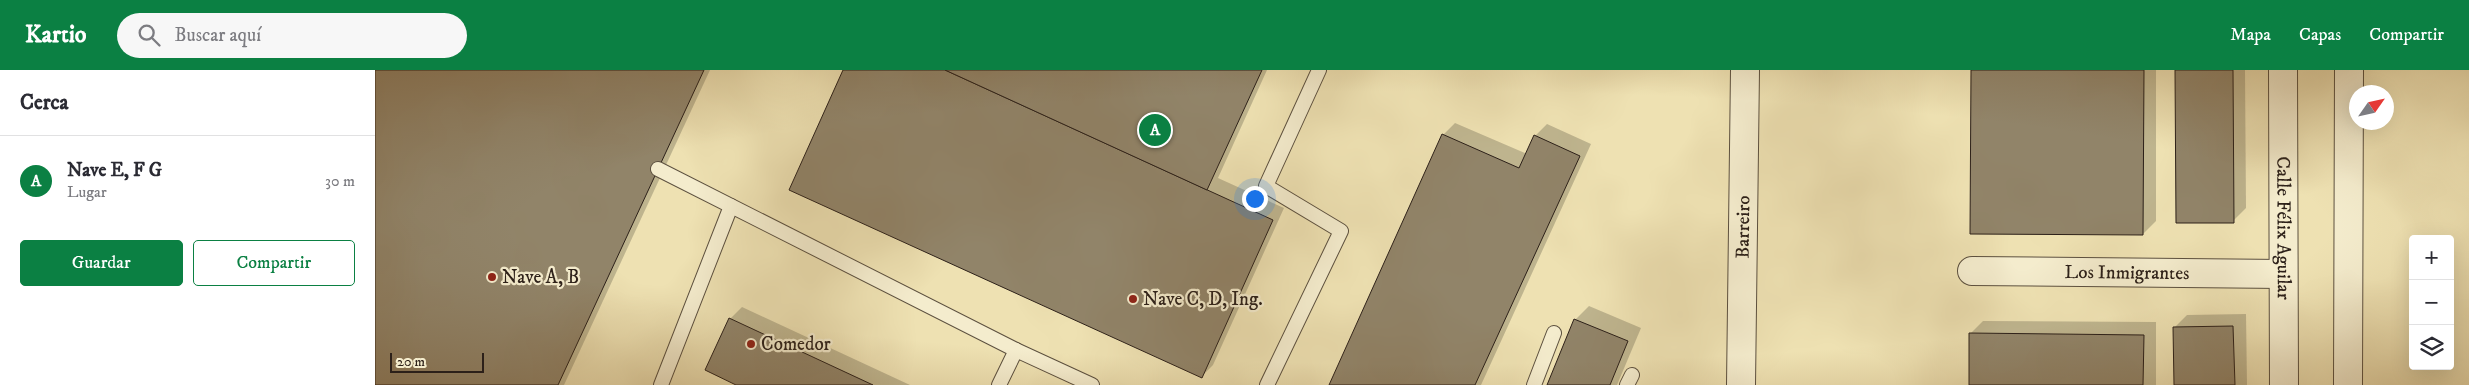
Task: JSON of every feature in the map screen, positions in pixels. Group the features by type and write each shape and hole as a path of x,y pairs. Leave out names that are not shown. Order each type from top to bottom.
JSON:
{"street":[{"name":"Barreiro","path":"1741,385 1745,70"},
{"name":"Calle Félix Aguilar","path":"2283,70 2284,385"},
{"path":"2348,385 2349,70"},
{"name":"Los Inmigrantes","path":"1971,271 2283,274"}],"lane":[{"path":"1267,385 1341,230 1266,186 1319,70"},
{"path":"658,169 1016,350 1092,385"},
{"path":"661,385 731,206"},
{"path":"1534,385 1554,333"},
{"path":"999,385 1016,350"}],"building":[{"name":"Nave A, B","path":"375,70 704,70 558,385 375,385"},
{"name":"Nave C, D, Ing.","path":"843,70 945,70 1273,220 1202,378 789,190"},
{"path":"945,70 1262,70 1207,190"},
{"path":"1971,70 2144,70 2143,235 1970,234"},
{"path":"2175,70 2233,70 2234,223 2176,223"},
{"path":"1442,134 1519,168 1534,135 1580,156 1475,385 1329,385"},
{"name":"Comedor","path":"729,318 873,385 736,385 705,370"},
{"path":"1574,319 1628,341 1610,385 1547,385"},
{"path":"2233,326 2235,385 2174,385 2173,327"},
{"path":"1969,333 2144,335 2143,385 1969,385"}],"place":[{"name":"Nave E, F G","path":"1155,130"},
{"name":"Nave A, B","path":"492,277"},
{"name":"Nave C, D, Ing.","path":"1133,299"},
{"name":"Comedor","path":"751,344"}]}
